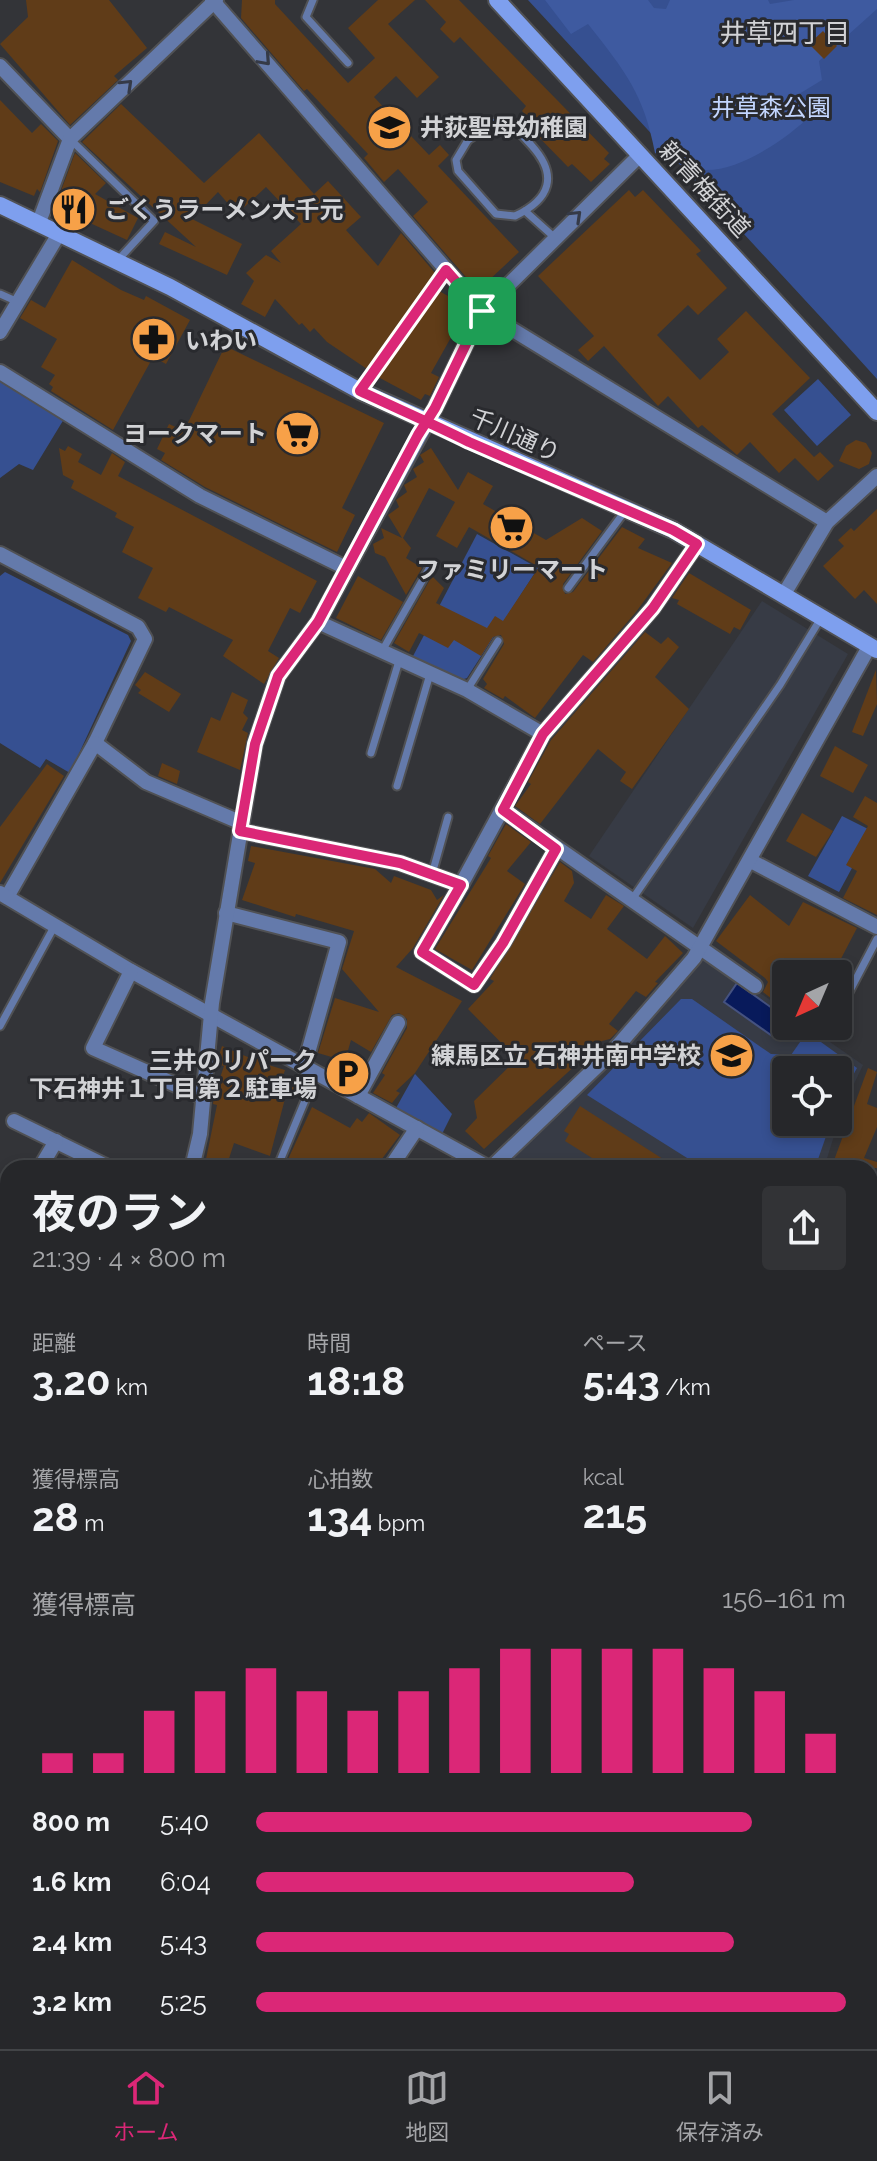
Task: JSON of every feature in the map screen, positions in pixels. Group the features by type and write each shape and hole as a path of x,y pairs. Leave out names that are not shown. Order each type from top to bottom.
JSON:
{"main road":[{"name":"新青梅街道","path":"497,0 877,412"},
{"name":"千川通り","path":"0,205 118,260 360,391 627,509 697,544 873,648"}],"street":[{"path":"39,222 70,139 214,1 482,311 827,522"},
{"path":"0,66 70,139"},
{"path":"195,1160 210,1016 255,744 278,676 318,622 427,422 482,311 640,155"},
{"path":"0,332 60,232"},
{"path":"0,372 200,496 346,568"},
{"path":"784,594 827,522 877,476"},
{"path":"556,849 503,943 474,985 422,952 543,734 653,608 697,544"},
{"path":"0,554 138,627 145,639 95,743 3,895 210,1016 475,1160"},
{"path":"318,622 467,690 543,734"},
{"path":"498,1160 615,1049 700,949 873,648"},
{"path":"95,743 146,782 241,827 400,863 461,885"},
{"path":"503,810 755,986"},
{"path":"751,861 877,927"},
{"path":"226,913 339,942 310,1070"},
{"path":"131,971 93,1048 203,1097"},
{"path":"358,1096 398,1023"},
{"path":"14,1121 94,1160"},
{"path":"395,1160 417,1128"},
{"path":"45,1160 56,1141"}],"lane":[{"path":"313,0 306,17 348,63"},
{"path":"495,122 516,128 546,162 549,173 546,188 525,211 515,216 496,214 458,171 459,151 486,125 495,122"},
{"path":"70,139 154,221 118,260"},
{"path":"525,211 554,237"},
{"path":"360,391 446,270"},
{"path":"0,294 18,302"},
{"path":"568,588 627,509"},
{"path":"381,653 430,567"},
{"path":"631,901 780,685 821,618"},
{"path":"467,690 498,641"},
{"path":"371,753 399,661"},
{"path":"397,786 430,674"},
{"path":"432,874 448,817"},
{"path":"0,1026 54,927"},
{"path":"852,987 877,939"},
{"path":"280,1160 310,1070"}],"shaded area":[{"path":"762,601 848,654 693,928 589,856"},
{"name":"練馬区立 石神井南中学校","path":"704,954 772,1001 772,1040 827,1040 850,1056 772,1056 772,1136 834,1136 826,1160 508,1160"},
{"path":"737,983 772,1008 772,1036 724,1002"},
{"name":"練馬区立 石神井南中学校","path":"852,1057 863,1065 852,1088"}],"green space":[{"name":"井草森公園","path":"528,0 877,0 877,379 828,325"},
{"path":"545,0 648,0 654,8 666,9 670,0 768,0 770,4 794,0 877,0 877,9 819,61 822,80 799,94 811,115 788,135 758,154 742,162 710,170 691,168 655,153 639,99 613,56 588,24 571,34"},
{"path":"818,379 851,415 817,446 784,410"},
{"path":"0,380 64,419 33,470 19,464 0,478"},
{"path":"477,534 538,568 467,678 461,680 412,658"},
{"path":"5,572 128,635 131,641 70,773 46,759 40,768 0,743 0,576"},
{"path":"842,816 872,831 839,892 808,876"},
{"path":"681,999 692,999 771,1054 791,1055 801,1040 818,1040 840,1056 772,1056 772,1136 826,1136 818,1160 690,1160 587,1095"},
{"path":"415,1074 452,1114 442,1134 396,1108"}],"building":[{"path":"26,0 109,0 147,48 114,76 118,80 70,125 0,44 28,17"},
{"path":"242,0 275,0 275,4 348,83 375,58 348,28 378,0 415,0 388,24 439,77 417,98 396,76 374,97 429,155 440,145 449,155 438,166 519,252 488,281 493,287 486,293 478,291 413,216 428,202 398,169 384,182 364,158 368,154 307,89 304,91 241,18"},
{"path":"425,0 459,0 609,153 604,159 610,164 591,182 572,164 568,167 525,123 530,119 522,111 526,106 460,37 454,43 440,29 446,22"},
{"path":"823,31 837,46 824,59 809,44"},
{"path":"0,100 32,133 41,124 58,141 40,192 37,189 34,196 0,182"},
{"path":"121,104 204,183 259,133 314,194 328,181 361,217 346,230 378,266 401,233 435,273 367,369 327,342 314,328 310,332 302,323 299,325 275,299 265,317 241,304 254,281 246,273 266,255 281,263 271,251 301,224 266,187 237,214 218,192 192,219 242,244 227,275 159,244 165,232 196,247 82,142"},
{"path":"75,153 106,183 95,194 138,218 127,240 55,207"},
{"path":"629,190 635,197 643,190 701,251 696,254 727,288 698,315 688,305 657,335 700,380 729,352 717,339 746,311 810,378 772,414 814,457 820,452 834,466 818,481 795,458 779,473 750,442 737,455 702,425 698,428 668,396 658,406 604,346 588,361 578,350 594,336 538,276"},
{"path":"72,260 121,290 144,300 146,296 190,320 166,364 153,357 113,430 51,391 53,387 49,384 55,375 41,367 57,339 20,318 31,300 45,308"},
{"path":"439,291 450,297 454,294 467,309 431,373 439,377 430,396 425,394 421,400 378,377"},
{"path":"225,346 384,423 342,508 355,515 337,552 205,487 161,460 165,453 157,449 169,424 184,431"},
{"path":"856,440 866,443 872,453 869,464 859,469 839,461 846,446"},
{"path":"68,446 82,454 78,462 101,475 112,453 125,462 118,476 317,581 300,613 290,608 268,651 279,658 264,684 223,656 233,640 169,607 166,612 138,598 153,568 122,552 134,527 115,517 117,513 71,488 74,481 63,475 59,448 65,451"},
{"path":"431,448 458,490 468,472 493,486 483,504 546,540 582,518 602,531 563,584 565,594 573,592 622,527 645,539 638,548 672,563 636,612 593,662 583,655 535,718 505,696 503,699 484,688 487,684 483,679 504,644 501,635 493,637 481,656 454,640 448,648 419,633 409,652 394,643 432,576 444,588 436,603 487,628 495,616 503,621 539,567 469,527 457,548 436,536 455,502 429,488 403,538 411,548 406,558 422,568 406,595 385,557 375,553 373,544 384,538 381,528 402,538 388,515 399,507 396,500 407,492 404,485 417,477 413,469 424,462 420,455"},
{"path":"877,509 877,604 864,590 855,599 823,566 844,546 838,540 851,528 854,531"},
{"path":"689,573 751,610 740,630 734,627 730,634 677,604 679,600 672,598"},
{"path":"358,576 403,602 381,640 336,618"},
{"path":"645,632 661,644 668,637 679,647 655,677 689,709 632,789 620,781 626,772 598,749 540,824 515,806 531,784 528,782 551,740"},
{"path":"876,670 877,704 863,736 852,732"},
{"path":"145,672 181,694 169,712 138,693 141,690 135,685"},
{"path":"232,692 248,700 243,713 248,718 242,730 248,733 240,770 197,752 211,717 220,721"},
{"path":"835,746 868,765 853,793 820,776"},
{"path":"162,763 180,771 177,784 158,776"},
{"path":"47,764 64,776 0,883 0,827"},
{"path":"865,796 877,803 877,915 843,898 857,871 846,865 868,826 853,817"},
{"path":"802,813 833,831 816,857 786,841"},
{"path":"506,824 531,842 507,871 525,884 472,970 435,949 491,858 488,856"},
{"path":"251,846 375,869 391,883 394,876 431,890 437,900 444,895 413,948 396,967 462,1001 415,1073 396,1091 400,1093 392,1103 373,1093 407,1028 407,1019 399,1013 392,1015 371,1052 351,1040 345,1061 318,1053 335,998 379,1012 342,969 354,931 242,900 255,863 248,861"},
{"path":"560,862 572,871 574,883 564,901 591,919 606,895 624,906 607,929 647,959 665,936 683,953 655,982 658,983 646,997 636,991 609,1024 618,1031 610,1039 602,1041 484,1149 465,1131 477,1118 474,1101 517,1059 468,1009 494,981 490,979"},
{"path":"750,895 789,926 803,902 857,928 840,960 772,960 772,999 763,992 768,982 765,978 716,941"},
{"path":"222,1046 250,1058 252,1053 264,1058 262,1063 285,1070 283,1076 305,1083 300,1095 287,1091 270,1156 234,1143 229,1160 206,1160 217,1105 213,1104 214,1096 224,1066 216,1064"},
{"path":"868,1068 877,1072 867,1104 877,1108 877,1127 864,1158 870,1160 834,1160 843,1136 852,1136 852,1111"},
{"path":"580,1106 664,1160 591,1160 592,1158 565,1141 569,1134 564,1131"},
{"path":"312,1107 350,1128 357,1118 362,1122 369,1113 400,1135 381,1160 288,1160"}],"place":[{"name":"井荻聖母幼稚園","path":"389,127"},
{"name":"ごくうラーメン大千元","path":"74,209"},
{"name":"いわい","path":"154,340"},
{"name":"ヨークマート","path":"298,433"},
{"name":"ファミリーマート","path":"512,527"},
{"name":"練馬区立 石神井南中学校","path":"732,1055"},
{"name":"三井のリパーク 下石神井１丁目第２駐車場","path":"348,1074"}],"district":[{"name":"井草四丁目","path":"785,33"}],"route":[{"path":"482,311 435,408 427,422 418,435 318,622 278,676 255,744 240,831 400,863 461,885 422,952 474,985 503,943 556,849 503,810 543,734 653,608 697,544 627,509 469,442 443,429 427,422 360,391 446,270 482,311"}]}
